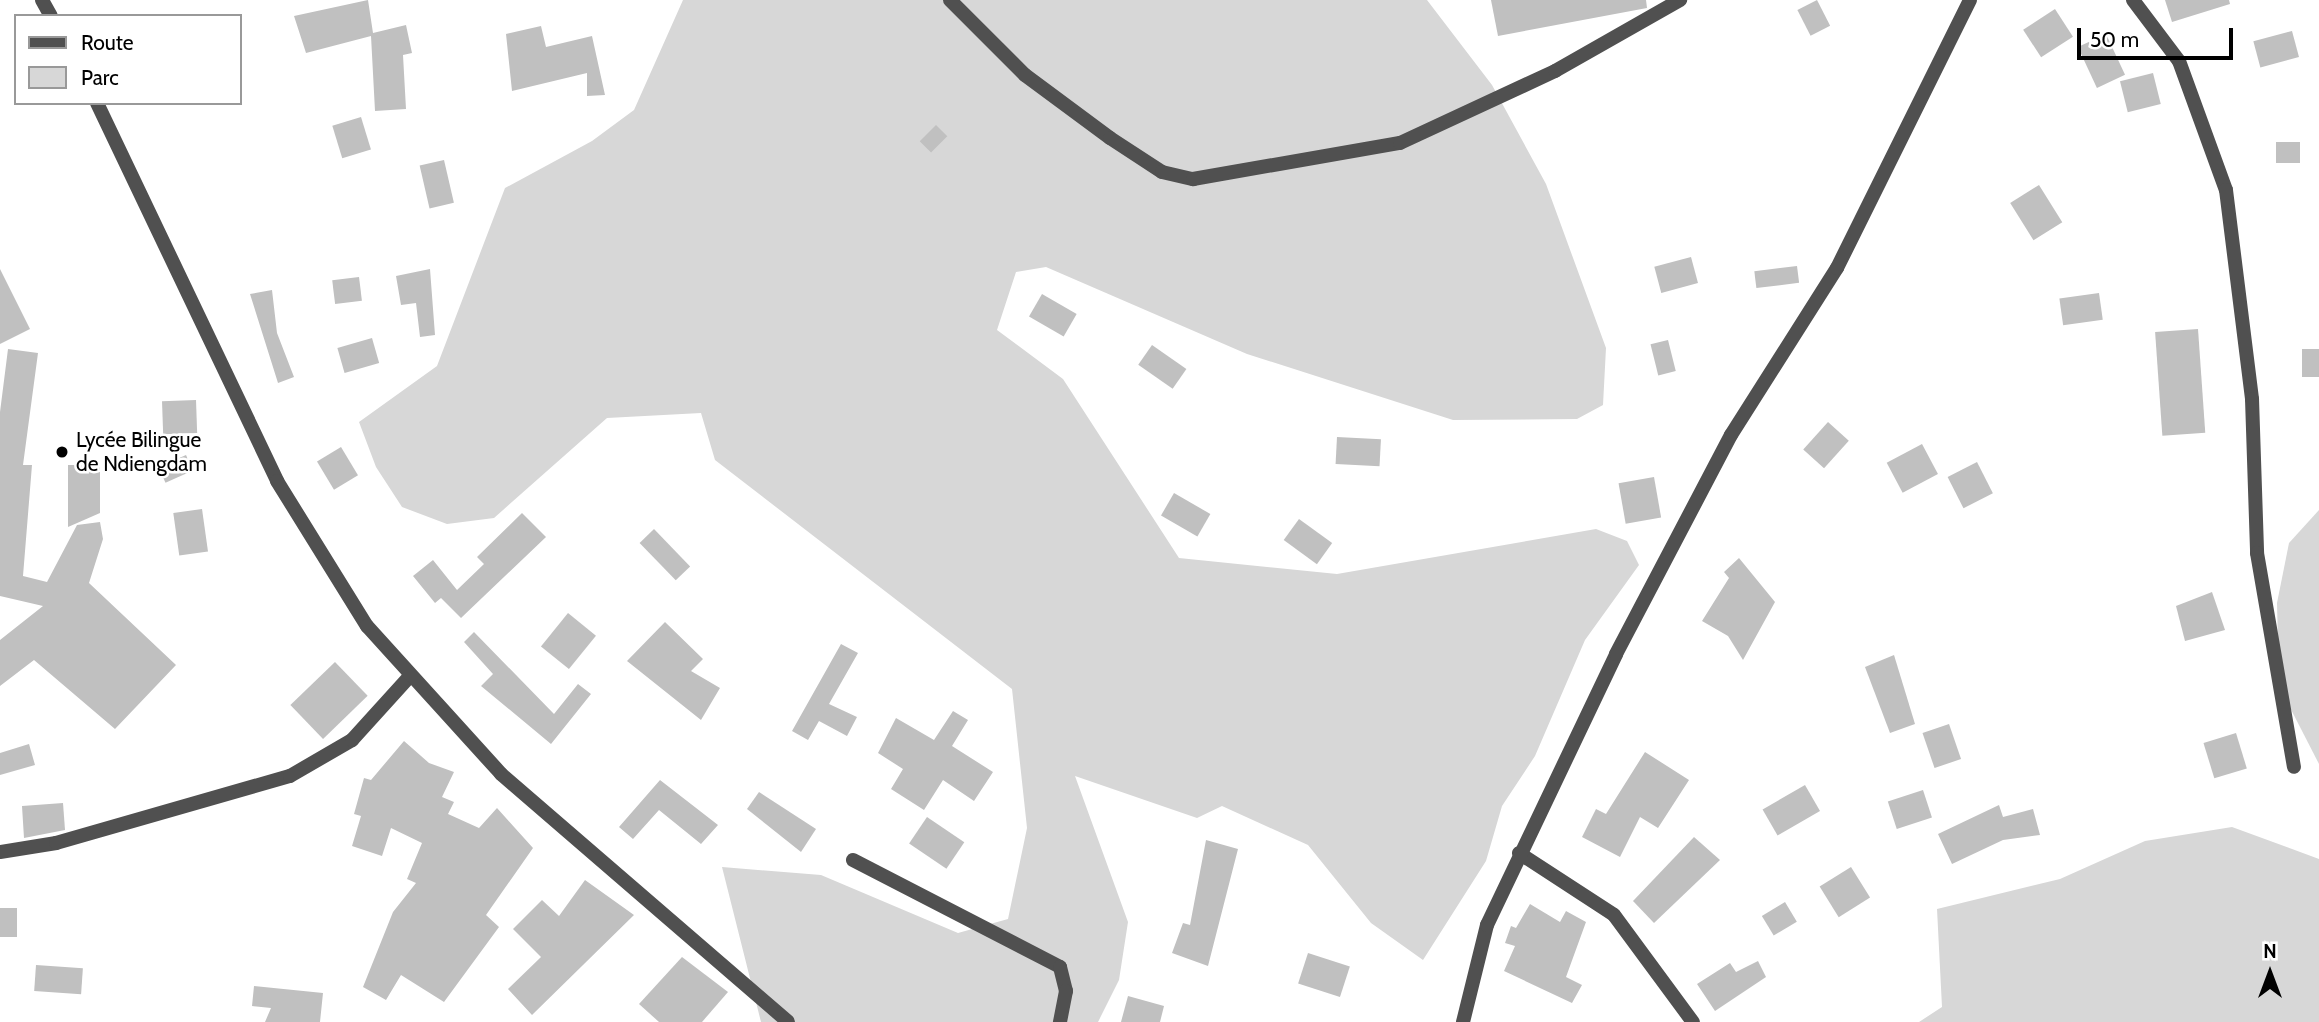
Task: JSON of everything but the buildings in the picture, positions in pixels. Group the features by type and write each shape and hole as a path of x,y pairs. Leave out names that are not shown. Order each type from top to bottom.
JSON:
{"street":[{"path":"950,0 1025,75 1099,130 1162,172 1193,179 1400,143 1555,71 1680,0"},
{"path":"1463,1022 1488,925 1519,853 1707,478 1837,268 1970,0"},
{"path":"2133,0 2179,61 2226,190 2252,399 2257,553 2294,767"},
{"path":"98,105 284,493 343,592 410,676 568,836 788,1022"},
{"path":"0,852 55,843 290,776 360,733 410,676"},
{"path":"1519,853 1614,915 1693,1022"},
{"path":"853,860 1060,967 1066,992 1060,1022"}],"green space":[{"path":"683,0 1427,0 1492,85 1546,184 1606,348 1603,405 1577,419 1453,420 1247,354 1046,267 1016,272 997,330 1063,379 1179,558 1337,574 1596,529 1627,541 1639,565 1585,640 1535,756 1502,806 1486,861 1423,960 1371,923 1308,845 1222,806 1197,818 1075,776 1128,922 1119,980 1098,1022 761,1022 722,867 821,875 958,933 1008,919 1027,828 1012,689 715,460 701,413 607,418 494,518 447,524 402,507 376,467 359,422 437,366 505,188 592,141 634,110"},
{"path":"2319,510 2319,764 2279,686 2277,603 2289,543"},
{"path":"2232,827 2319,859 2319,1022 1919,1022 1942,1007 1937,909 2060,879 2145,841"}],"place":[{"name":"Lycée Bilingue de Ndiengdam","path":"62,452"}]}
